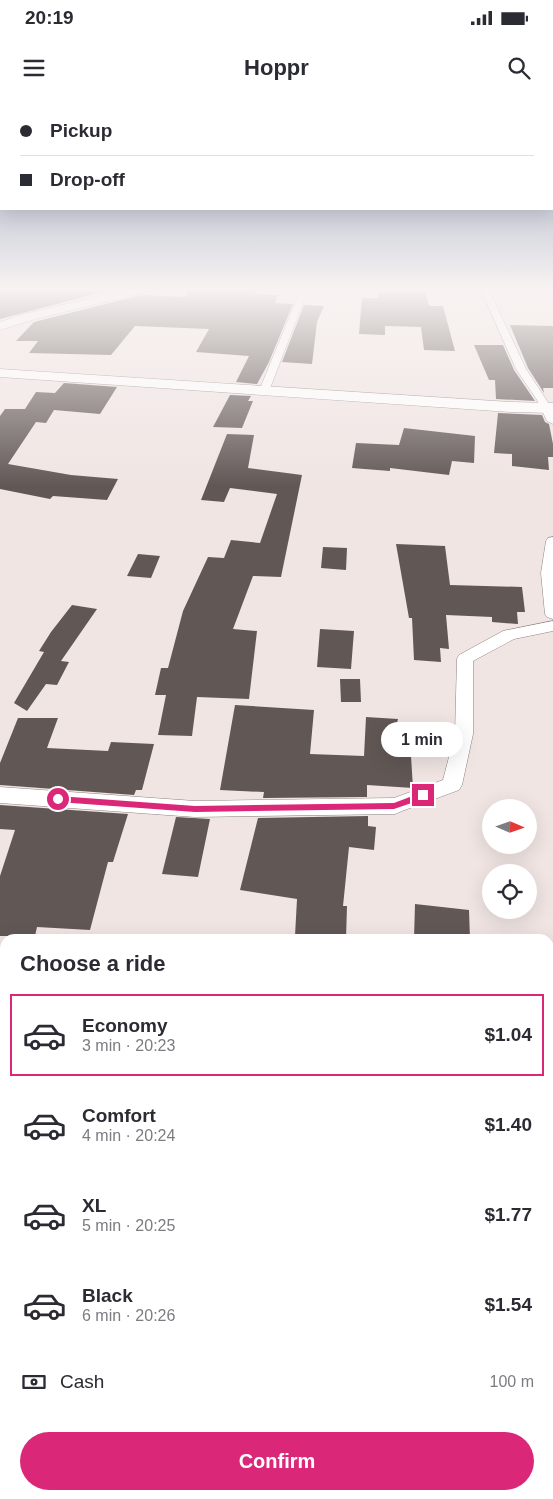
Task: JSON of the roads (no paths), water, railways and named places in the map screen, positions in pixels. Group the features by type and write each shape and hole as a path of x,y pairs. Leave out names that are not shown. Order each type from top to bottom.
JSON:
{"main road":[{"path":"0,367 147,380"},
{"path":"0,373 147,380 550,408"}],"street":[{"path":"265,388 278,355"},
{"path":"515,355 521,369 550,408"},
{"path":"553,541 548,573 553,614"},
{"path":"0,795 195,809 394,806 452,785 464,734 465,659 509,635 553,626"}]}
